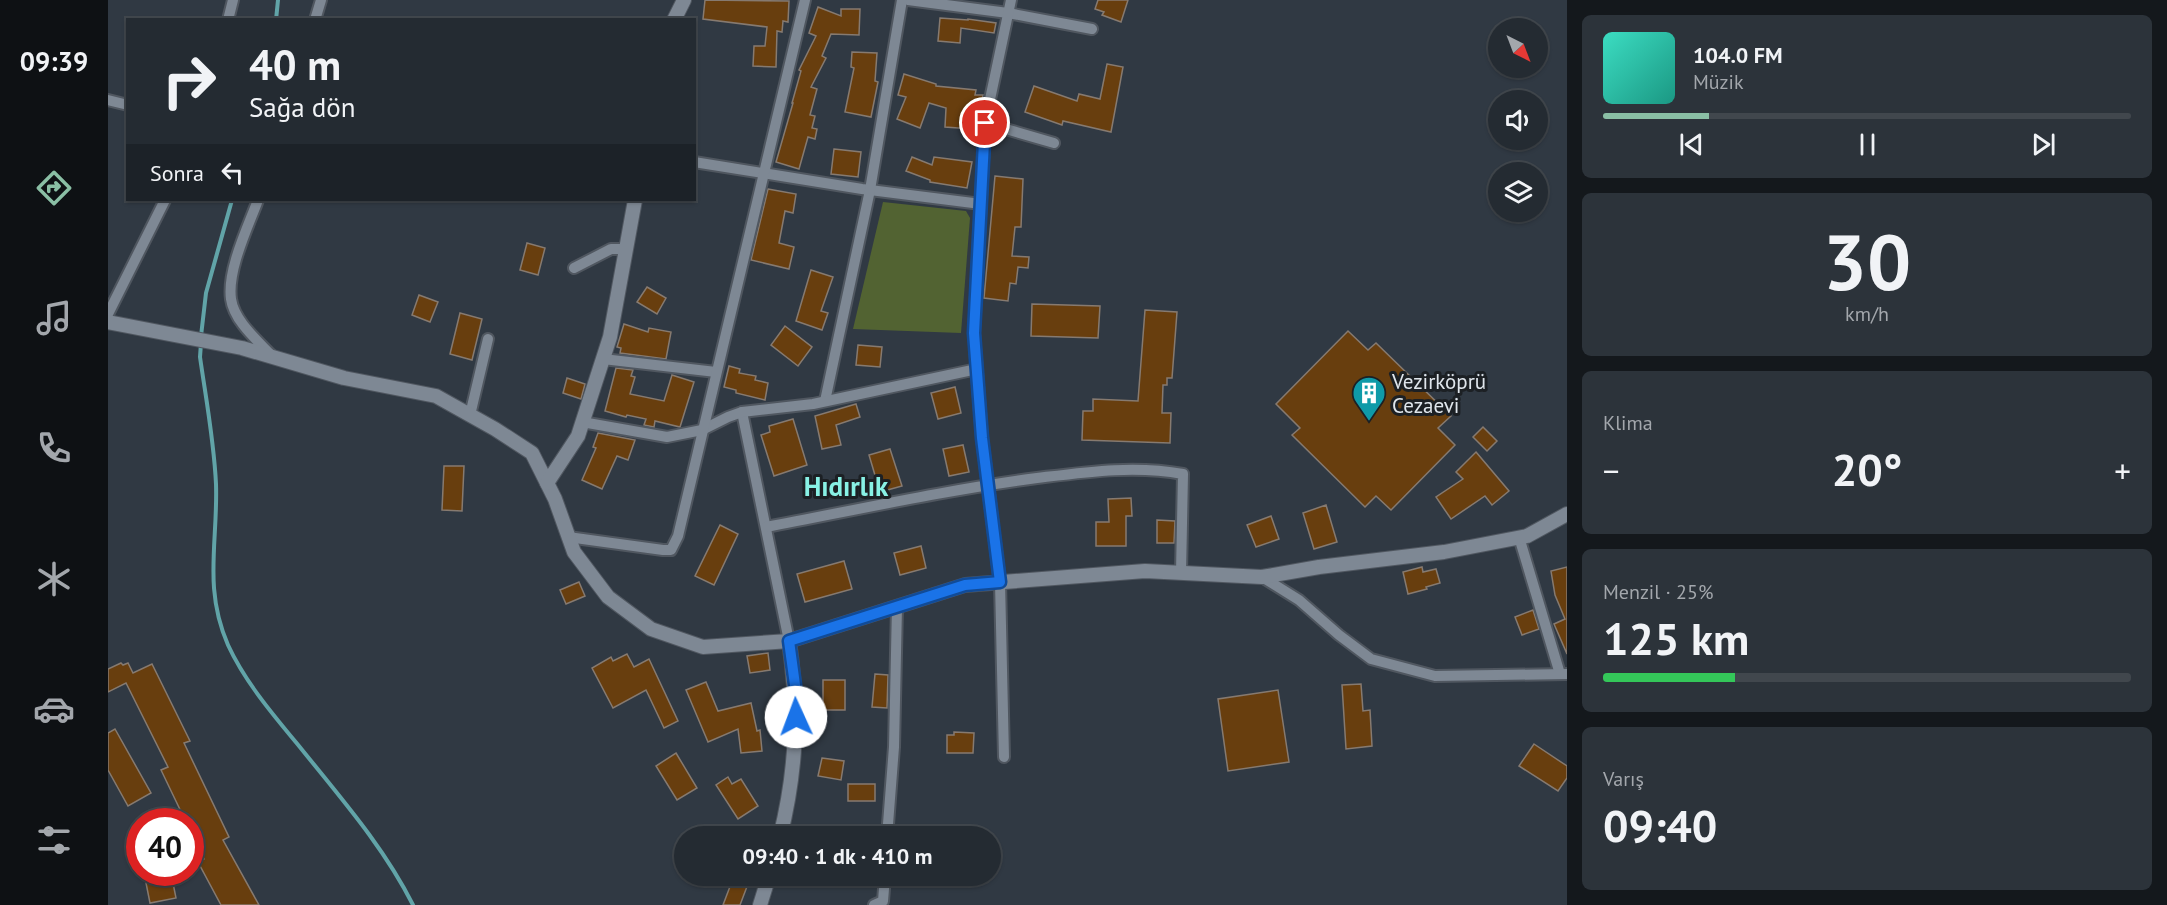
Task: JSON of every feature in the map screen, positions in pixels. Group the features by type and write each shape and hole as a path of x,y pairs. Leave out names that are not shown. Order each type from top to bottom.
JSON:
{"street":[{"path":"228,18 233,0"},
{"path":"316,18 321,0"},
{"path":"675,18 684,0"},
{"path":"568,537 671,550 678,536 805,0"},
{"path":"825,401 870,190 902,0"},
{"path":"908,0 1008,13 1092,29"},
{"path":"1004,758 1000,582 974,333 985,123 1011,0"},
{"path":"108,100 126,104"},
{"path":"985,123 1054,143"},
{"path":"696,162 870,190 981,204"},
{"path":"165,201 110,320 242,348 344,378 436,396 532,453 547,483 574,552 609,597 651,629 703,647 789,641 965,585 1145,571 1262,577 1319,567 1444,552 1527,536 1567,514"},
{"path":"258,201 233,272 231,300 237,316 272,356"},
{"path":"547,483 578,436 610,337 635,201"},
{"path":"574,268 611,249 626,249"},
{"path":"470,415 488,339"},
{"path":"603,359 716,372"},
{"path":"582,422 667,437 702,430 742,412 825,401 977,369"},
{"path":"742,412 789,641 795,685 795,755 782,826"},
{"path":"766,527 988,484 1125,468 1183,474 1181,573"},
{"path":"1262,577 1299,600 1371,659 1435,676 1563,674 1519,537"},
{"path":"888,826 894,747 897,606"},
{"path":"760,905 766,886"},
{"path":"874,905 883,901 884,886"}],"green space":[{"path":"883,202 966,211 970,218 961,333 853,329"}],"building":[{"path":"705,0 789,1 788,22 783,21 782,32 777,31 776,67 753,66 754,46 765,46 767,27 703,19"},
{"path":"1098,0 1128,0 1121,22 1102,15 1104,12 1095,9"},
{"path":"818,7 841,16 841,9 860,9 859,35 831,34 822,56 826,58 811,87 817,89 810,115 815,116 812,128 817,129 815,139 808,137 799,169 776,162 801,71 799,70 816,36 809,33"},
{"path":"940,18 996,23 994,33 961,28 960,43 938,41"},
{"path":"852,52 877,53 875,81 878,82 871,117 845,112 854,68 851,67"},
{"path":"1107,64 1123,67 1111,132 1063,121 1062,125 1025,112 1034,86 1077,101 1079,94 1100,99"},
{"path":"904,74 936,84 936,86 976,90 975,95 983,95 980,109 974,108 972,129 945,127 946,108 929,103 920,128 897,119 906,97 898,95"},
{"path":"834,149 861,152 858,177 831,174"},
{"path":"912,157 932,165 934,157 972,162 967,188 930,182 930,180 906,171"},
{"path":"995,176 1023,179 1021,227 1015,227 1012,256 1029,257 1028,268 1018,267 1016,284 1010,283 1008,301 984,298"},
{"path":"768,189 796,194 793,213 785,211 779,243 794,247 789,269 751,260"},
{"path":"527,243 545,248 538,275 520,270"},
{"path":"811,270 833,277 821,311 828,313 822,330 796,321"},
{"path":"647,287 666,298 657,314 637,302"},
{"path":"419,295 438,302 430,322 412,315"},
{"path":"1032,304 1100,306 1098,338 1031,336"},
{"path":"1145,310 1177,312 1172,378 1167,378 1167,385 1163,385 1162,413 1171,413 1170,443 1082,440 1083,411 1093,411 1093,399 1138,401"},
{"path":"460,313 482,319 472,360 450,354"},
{"path":"624,324 648,332 649,328 671,332 666,359 620,353 621,348 617,347"},
{"path":"785,326 812,347 798,366 771,345"},
{"name":"Vezirköprü Cezaevi","path":"1348,331 1368,350 1376,343 1451,416 1438,428 1455,445 1391,510 1376,496 1365,507 1292,435 1300,428 1276,404"},
{"path":"858,345 882,347 880,367 856,365"},
{"path":"729,366 740,369 739,373 756,376 755,380 768,383 765,400 736,393 736,390 724,387"},
{"path":"616,368 633,370 631,376 635,377 630,394 664,401 672,375 694,382 680,427 655,421 654,427 644,425 646,419 627,415 626,417 605,411"},
{"path":"567,378 585,384 581,399 563,393"},
{"path":"955,387 961,413 938,419 931,393"},
{"path":"856,404 860,417 836,425 841,445 822,449 815,416"},
{"path":"793,419 807,465 774,476 761,435 770,432 769,426"},
{"path":"1483,427 1497,441 1487,451 1473,437"},
{"path":"598,433 635,440 628,460 617,456 602,489 582,480 596,448 593,447"},
{"path":"963,445 969,472 949,476 943,449"},
{"path":"890,449 902,486 880,492 869,455"},
{"path":"1476,452 1509,491 1492,505 1485,496 1451,519 1436,497 1463,479 1456,472"},
{"path":"444,466 464,466 462,511 442,510"},
{"path":"1131,498 1132,516 1126,516 1126,546 1096,546 1096,522 1109,522 1108,499"},
{"path":"1326,505 1337,542 1314,549 1303,513"},
{"path":"1271,516 1279,539 1256,547 1247,525"},
{"path":"1157,520 1175,521 1174,543 1157,543"},
{"path":"720,525 738,534 714,585 695,576"},
{"path":"921,546 926,568 900,575 894,553"},
{"path":"844,561 852,589 805,602 797,574"},
{"path":"1422,567 1423,572 1436,569 1440,583 1408,594 1403,572"},
{"path":"1567,567 1567,654 1554,624 1565,619 1555,595 1551,571"},
{"path":"579,582 585,596 566,604 560,590"},
{"path":"1533,610 1539,629 1522,635 1515,617"},
{"path":"768,653 770,670 750,673 747,656"},
{"path":"627,654 634,667 649,659 678,721 664,728 646,690 613,708 592,668 611,657 613,661"},
{"path":"121,663 123,665 128,663 133,673 152,664 190,741 184,743 229,837 223,840 259,905 221,905 204,873 204,808 179,808 161,770 168,767 126,683 108,692 108,669"},
{"path":"875,674 888,675 887,708 872,707"},
{"path":"823,680 845,680 845,710 823,710"},
{"path":"706,682 718,711 751,703 757,731 760,730 762,751 741,753 738,729 708,742 686,690"},
{"path":"1361,684 1363,711 1370,710 1372,746 1346,749 1342,685"},
{"path":"1278,690 1289,762 1228,771 1218,699"},
{"path":"115,729 151,793 128,806 108,770 108,733"},
{"path":"954,732 974,733 973,753 947,753 947,735 954,735"},
{"path":"1534,744 1567,766 1567,778 1558,791 1519,766"},
{"path":"676,753 697,788 677,800 656,766"},
{"path":"822,758 844,761 841,780 818,776"},
{"path":"728,777 732,784 741,779 758,806 738,819 716,785"},
{"path":"848,784 875,784 875,801 848,801"},
{"path":"147,886 174,886 176,898 150,903"},
{"path":"730,886 747,886 740,905 723,905"}],"waterway":[{"path":"276,18 278,0"},
{"path":"201,336 206,293 232,201"},
{"path":"201,343 200,357 212,436 216,484 213,565 220,624 235,659 260,698 375,843 413,905"}],"place":[{"name":"Vezirköprü Cezaevi","path":"1369,422"}],"district":[{"name":"Hıdırlık","path":"846,486"}],"route":[{"path":"796,717 795,685 789,641 965,585 1000,582 982,438 974,333 985,123"}]}
